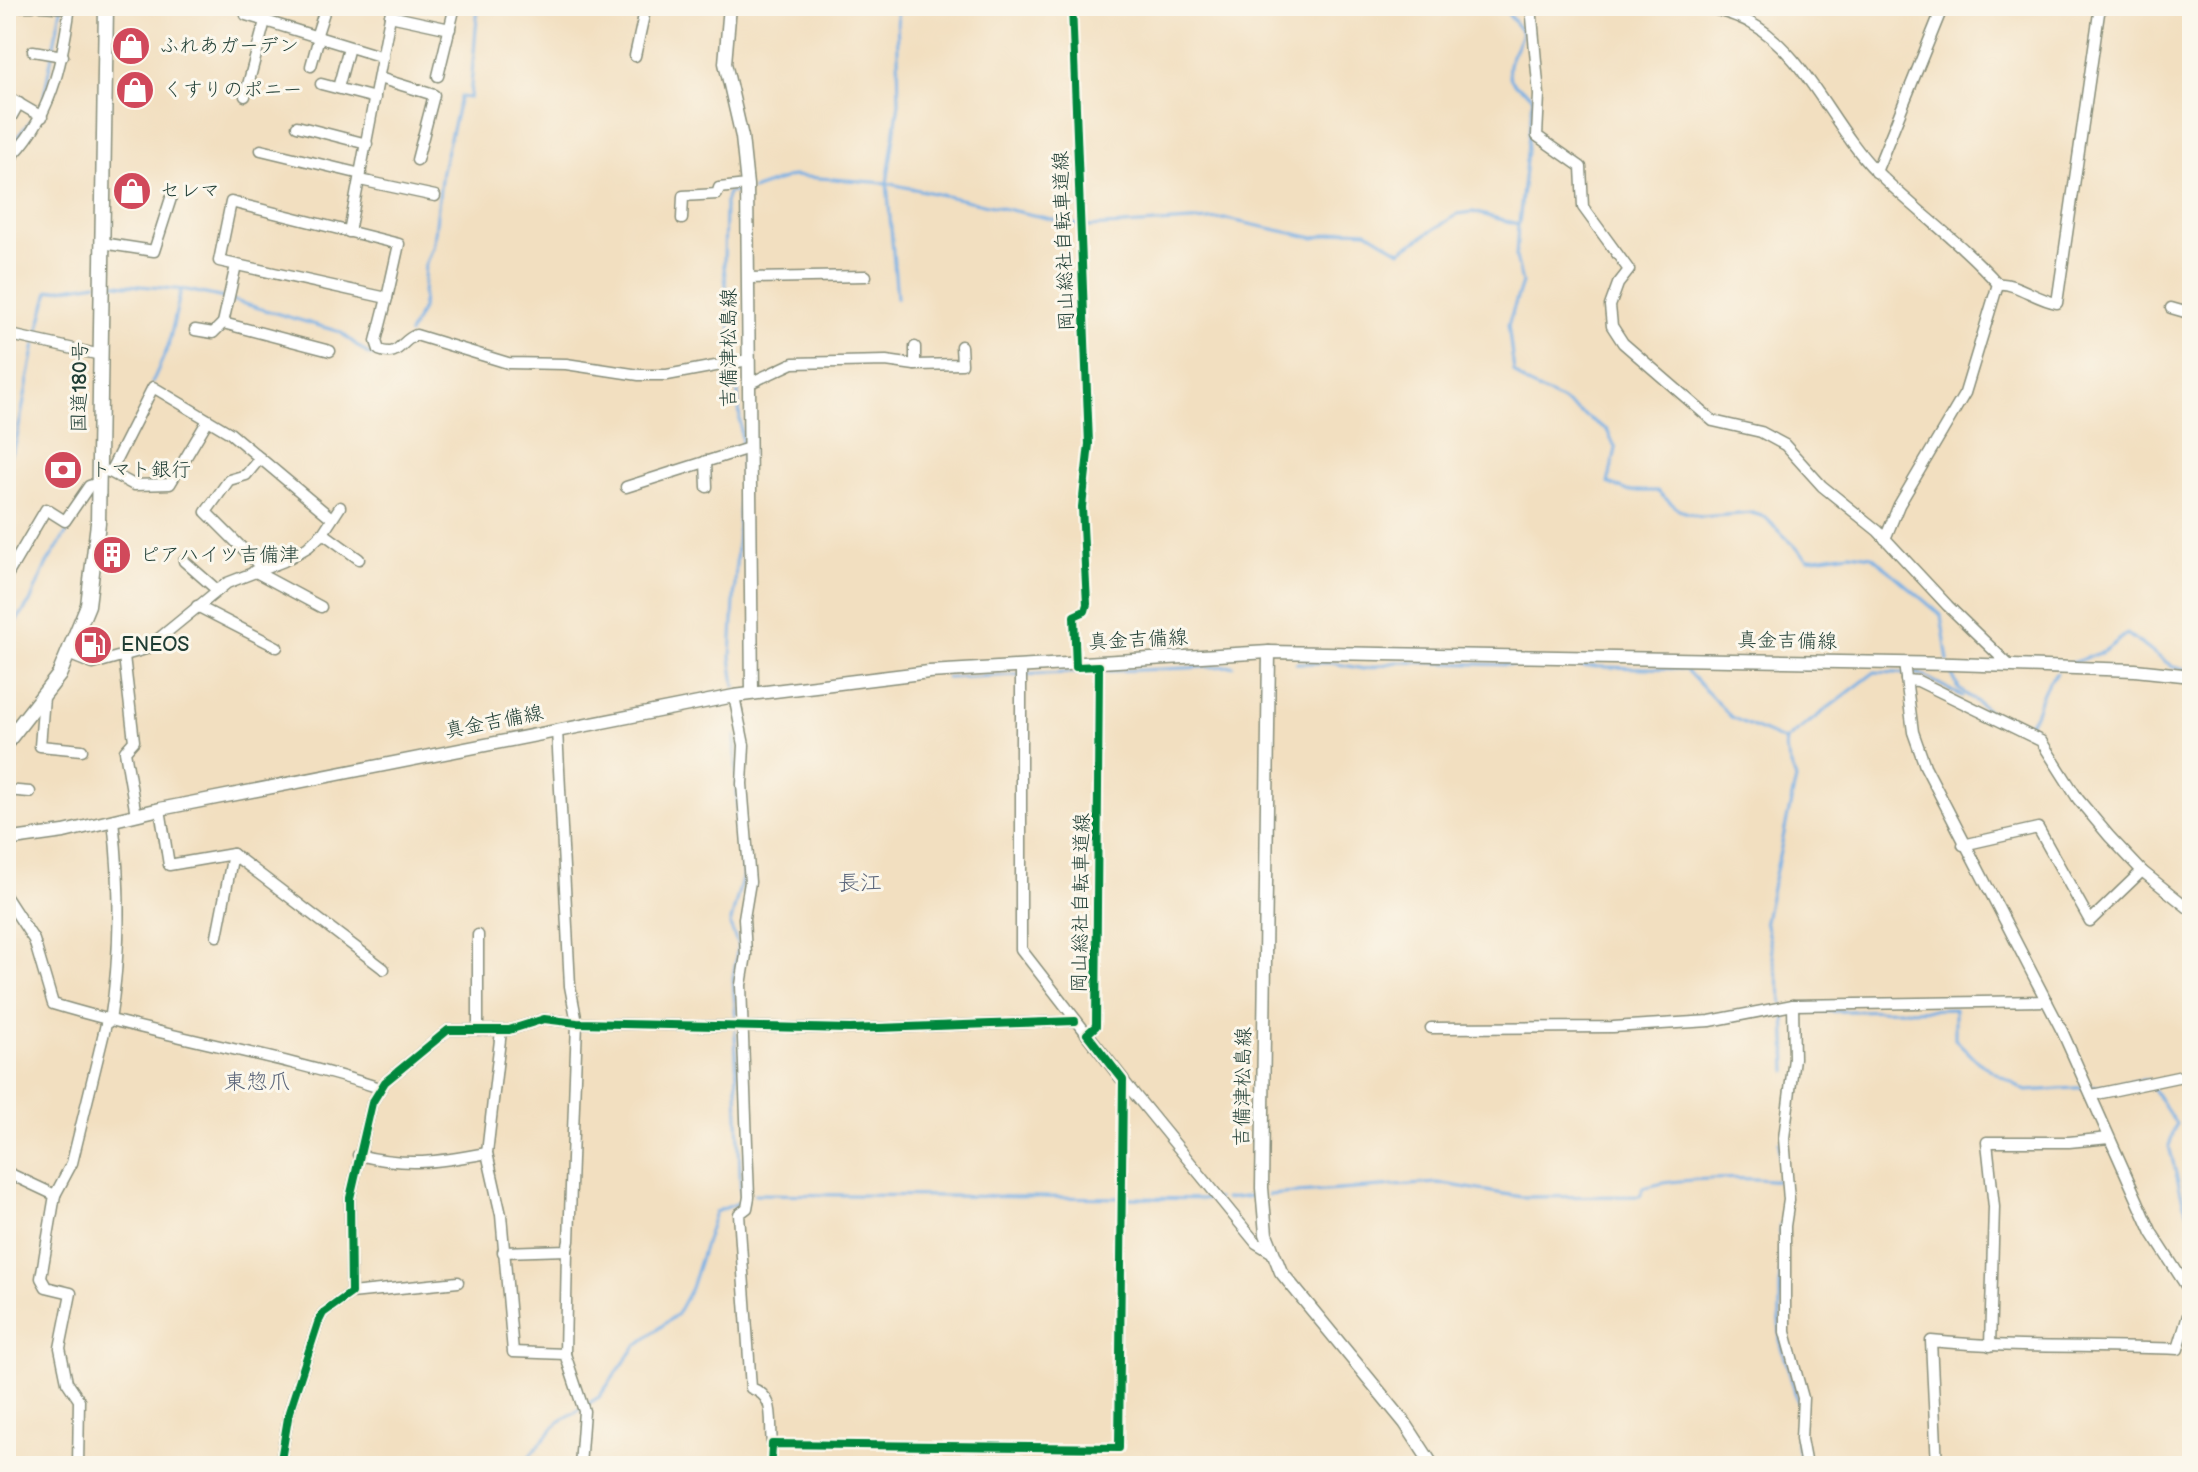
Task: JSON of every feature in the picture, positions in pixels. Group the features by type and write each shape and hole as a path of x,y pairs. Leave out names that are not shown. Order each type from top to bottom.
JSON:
{"highway":[{"name":"国道180号","path":"6,743 44,695 68,654 88,605 102,475 106,6"}],"main road":[{"name":"吉備津松島線","path":"730,6 725,63 742,137 747,185 752,693"},
{"name":"吉備津松島線","path":"1269,652 1263,1218 1271,1252 1299,1296 1405,1423 1433,1466"},
{"name":"真金吉備線","path":"6,840 64,832 160,809 734,696 849,679 1269,652 1905,673 1947,664 2192,676"},
{"path":"1087,1034 1123,1080"}],"street":[{"path":"20,6 33,6"},
{"path":"6,162 42,117 63,56 70,7 55,9 41,6"},
{"path":"248,6 246,15 383,57"},
{"path":"311,66 326,6"},
{"path":"438,76 455,6"},
{"path":"635,56 646,6"},
{"path":"1531,6 1539,95 1537,136 1581,167 1583,207 1629,270 1618,284 1610,306 1616,335 1713,421 1779,440 1822,486 1885,539 2010,666"},
{"path":"1702,6 1751,23 1788,54 1876,172 1974,257 1998,284"},
{"path":"1876,172 1943,6"},
{"path":"1998,284 2007,283 2036,299 2057,303 2100,6"},
{"path":"349,232 391,11 450,29"},
{"path":"245,96 265,21"},
{"path":"338,88 349,47"},
{"path":"33,51 63,56"},
{"path":"379,78 434,95 417,160"},
{"path":"321,84 375,98"},
{"path":"6,96 42,117"},
{"path":"6,126 19,103"},
{"path":"297,126 367,144"},
{"path":"261,150 435,196"},
{"path":"682,219 683,196 717,194 719,188 747,185"},
{"path":"102,243 154,251 171,198"},
{"path":"387,298 219,261 231,202 399,244 387,298 376,341 379,350 387,354 397,352 416,335 508,363 566,364 639,375 667,375 748,360"},
{"path":"195,330 213,333 223,323 236,265"},
{"path":"749,278 866,276"},
{"path":"1885,539 1899,505 1965,393 1998,284"},
{"path":"2171,308 2192,314"},
{"path":"223,323 330,351"},
{"path":"6,334 101,355"},
{"path":"748,384 793,363 886,361 911,362 915,365 962,364 961,346"},
{"path":"915,347 915,365"},
{"path":"6,577 46,509 65,521 89,486 102,475 153,387 208,420 260,458 328,515"},
{"path":"102,475 134,485 170,484 208,420"},
{"path":"626,487 749,448"},
{"path":"260,458 246,475 229,480 206,512 258,569 321,607"},
{"path":"706,461 707,487"},
{"path":"68,654 93,664 146,649 217,590 258,569 284,561 323,533 340,507"},
{"path":"323,533 359,559"},
{"path":"184,561 217,590"},
{"path":"197,606 277,647"},
{"path":"124,656 134,741 125,751 136,815"},
{"path":"1021,667 1021,949 1087,1034"},
{"path":"1905,673 1917,745 1963,845 2047,1001 2090,1089 2152,1233 2192,1295"},
{"path":"1905,673 2041,741 2078,799 2142,871 2192,911"},
{"path":"44,695 40,746 82,750"},
{"path":"734,696 744,745 743,799 750,882 744,918 746,955 741,985 749,1197 747,1208 739,1214 751,1388 766,1394 770,1401 772,1444"},
{"path":"557,730 570,986 577,1023 565,1354 584,1411 580,1466"},
{"path":"6,790 30,792"},
{"path":"160,809 169,865 233,854 384,969"},
{"path":"78,1466 79,1400 67,1382 60,1348 71,1293 46,1287 41,1278 55,1195 72,1163 109,1021 118,972 120,905 113,820"},
{"path":"1963,845 2038,828 2090,921 2142,871"},
{"path":"217,936 233,854"},
{"path":"6,897 34,940 53,1004 109,1021 316,1067 380,1088"},
{"path":"478,935 478,1030"},
{"path":"1431,1028 1574,1028 1684,1023 1790,1009 2047,1001"},
{"path":"1790,1009 1791,1099 1784,1138 1789,1200 1785,1226 1785,1332 1803,1398 1801,1439 1806,1466"},
{"path":"351,1293 350,1198 372,1103 380,1088 442,1033 454,1029 501,1031 544,1019 577,1023 743,1027 957,1027 1075,1021"},
{"path":"501,1031 487,1153 501,1215 513,1352 565,1354"},
{"path":"2090,1089 2150,1083 2192,1074"},
{"path":"1123,1080 1256,1243 1271,1252"},
{"path":"1990,1346 1994,1207 1987,1142 2109,1138"},
{"path":"358,1155 391,1163 429,1164 487,1153"},
{"path":"6,1172 55,1195"},
{"path":"503,1252 567,1250"},
{"path":"280,1466 289,1412 323,1313 351,1293 458,1282"},
{"path":"1937,1466 1931,1341 1990,1346 2074,1344 2178,1349 2192,1302"}],"waterway":[{"path":"409,334 422,309 425,265 434,242 442,170 460,97 470,98 478,6"},
{"path":"897,6 899,103 887,183 897,298"},
{"path":"1502,6 1522,32 1509,63 1510,76 1515,85 1533,98 1519,223"},
{"path":"44,96 61,9"},
{"path":"6,151 34,117"},
{"path":"752,190 792,176 887,183 1088,227 1226,219 1315,238 1346,230 1367,231 1400,251 1458,214 1473,212 1518,224 1516,257 1522,283 1508,325 1514,372 1527,384 1561,400 1607,430 1616,449 1608,483 1628,491 1657,491 1679,510 1701,517 1752,513 1765,517 1808,559 1850,553 1872,556 1941,615 1948,661"},
{"path":"734,359 724,267 725,203 728,193 741,191"},
{"path":"37,336 49,291 97,283"},
{"path":"105,283 187,290 224,298"},
{"path":"152,383 168,347 181,290"},
{"path":"231,300 340,332 369,355 383,355"},
{"path":"6,463 16,442 35,344"},
{"path":"736,367 742,446"},
{"path":"735,686 731,657 742,454"},
{"path":"6,635 30,602 46,565 93,492"},
{"path":"2069,664 2103,652 2127,634 2173,667 2192,670"},
{"path":"1296,663 1332,663 1364,669 1396,662 1685,669 1731,717 1785,741"},
{"path":"947,678 1233,666"},
{"path":"1949,668 1959,689 1989,711"},
{"path":"1783,1003 1765,920 1796,779 1785,749 1786,740 1875,672 1920,674 1962,696"},
{"path":"2017,724 2026,726 2031,721 2046,687 2057,673"},
{"path":"735,736 739,851 743,875 730,925 738,945 733,979 736,1022"},
{"path":"1798,1012 1955,1009 1955,1039 1978,1062 2026,1091 2108,1086 2147,1079"},
{"path":"1785,1010 1787,1071"},
{"path":"521,1466 559,1422 599,1397 636,1346 677,1314 691,1288 715,1212 741,1202 735,1030"},
{"path":"2151,1086 2176,1124 2169,1146 2184,1205 2192,1219"},
{"path":"1779,1142 1781,1166"},
{"path":"1782,1174 1783,1206"},
{"path":"1268,1195 1438,1183 1522,1197 1640,1196 1644,1188 1692,1180 1781,1181"},
{"path":"754,1194 1218,1199"},
{"path":"1225,1199 1254,1196"},
{"path":"1780,1225 1780,1340 1798,1403"},
{"path":"1796,1438 1801,1466"}],"cycle path":[{"name":"岡山総社自転車道線","path":"771,1466 772,1444 1119,1448 1123,1080 1087,1034 1096,1026 1099,666 1076,667 1074,616 1085,611 1087,604 1082,507 1089,444 1072,6"},
{"path":"280,1466 289,1412 318,1323 323,1313 351,1293 350,1198 372,1103 385,1082 448,1030 509,1030 544,1019 577,1023 850,1029 1075,1021"}],"place":[{"name":"ふれあガーデン","path":"131,46"},
{"name":"くすりのポニー","path":"135,90"},
{"name":"セレマ","path":"132,191"},
{"name":"トマト銀行","path":"63,470"},
{"name":"ピアハイツ吉備津","path":"112,555"},
{"name":"ENEOS","path":"93,645"}],"district":[{"name":"長江","path":"860,883"},
{"name":"東惣爪","path":"257,1082"}]}
